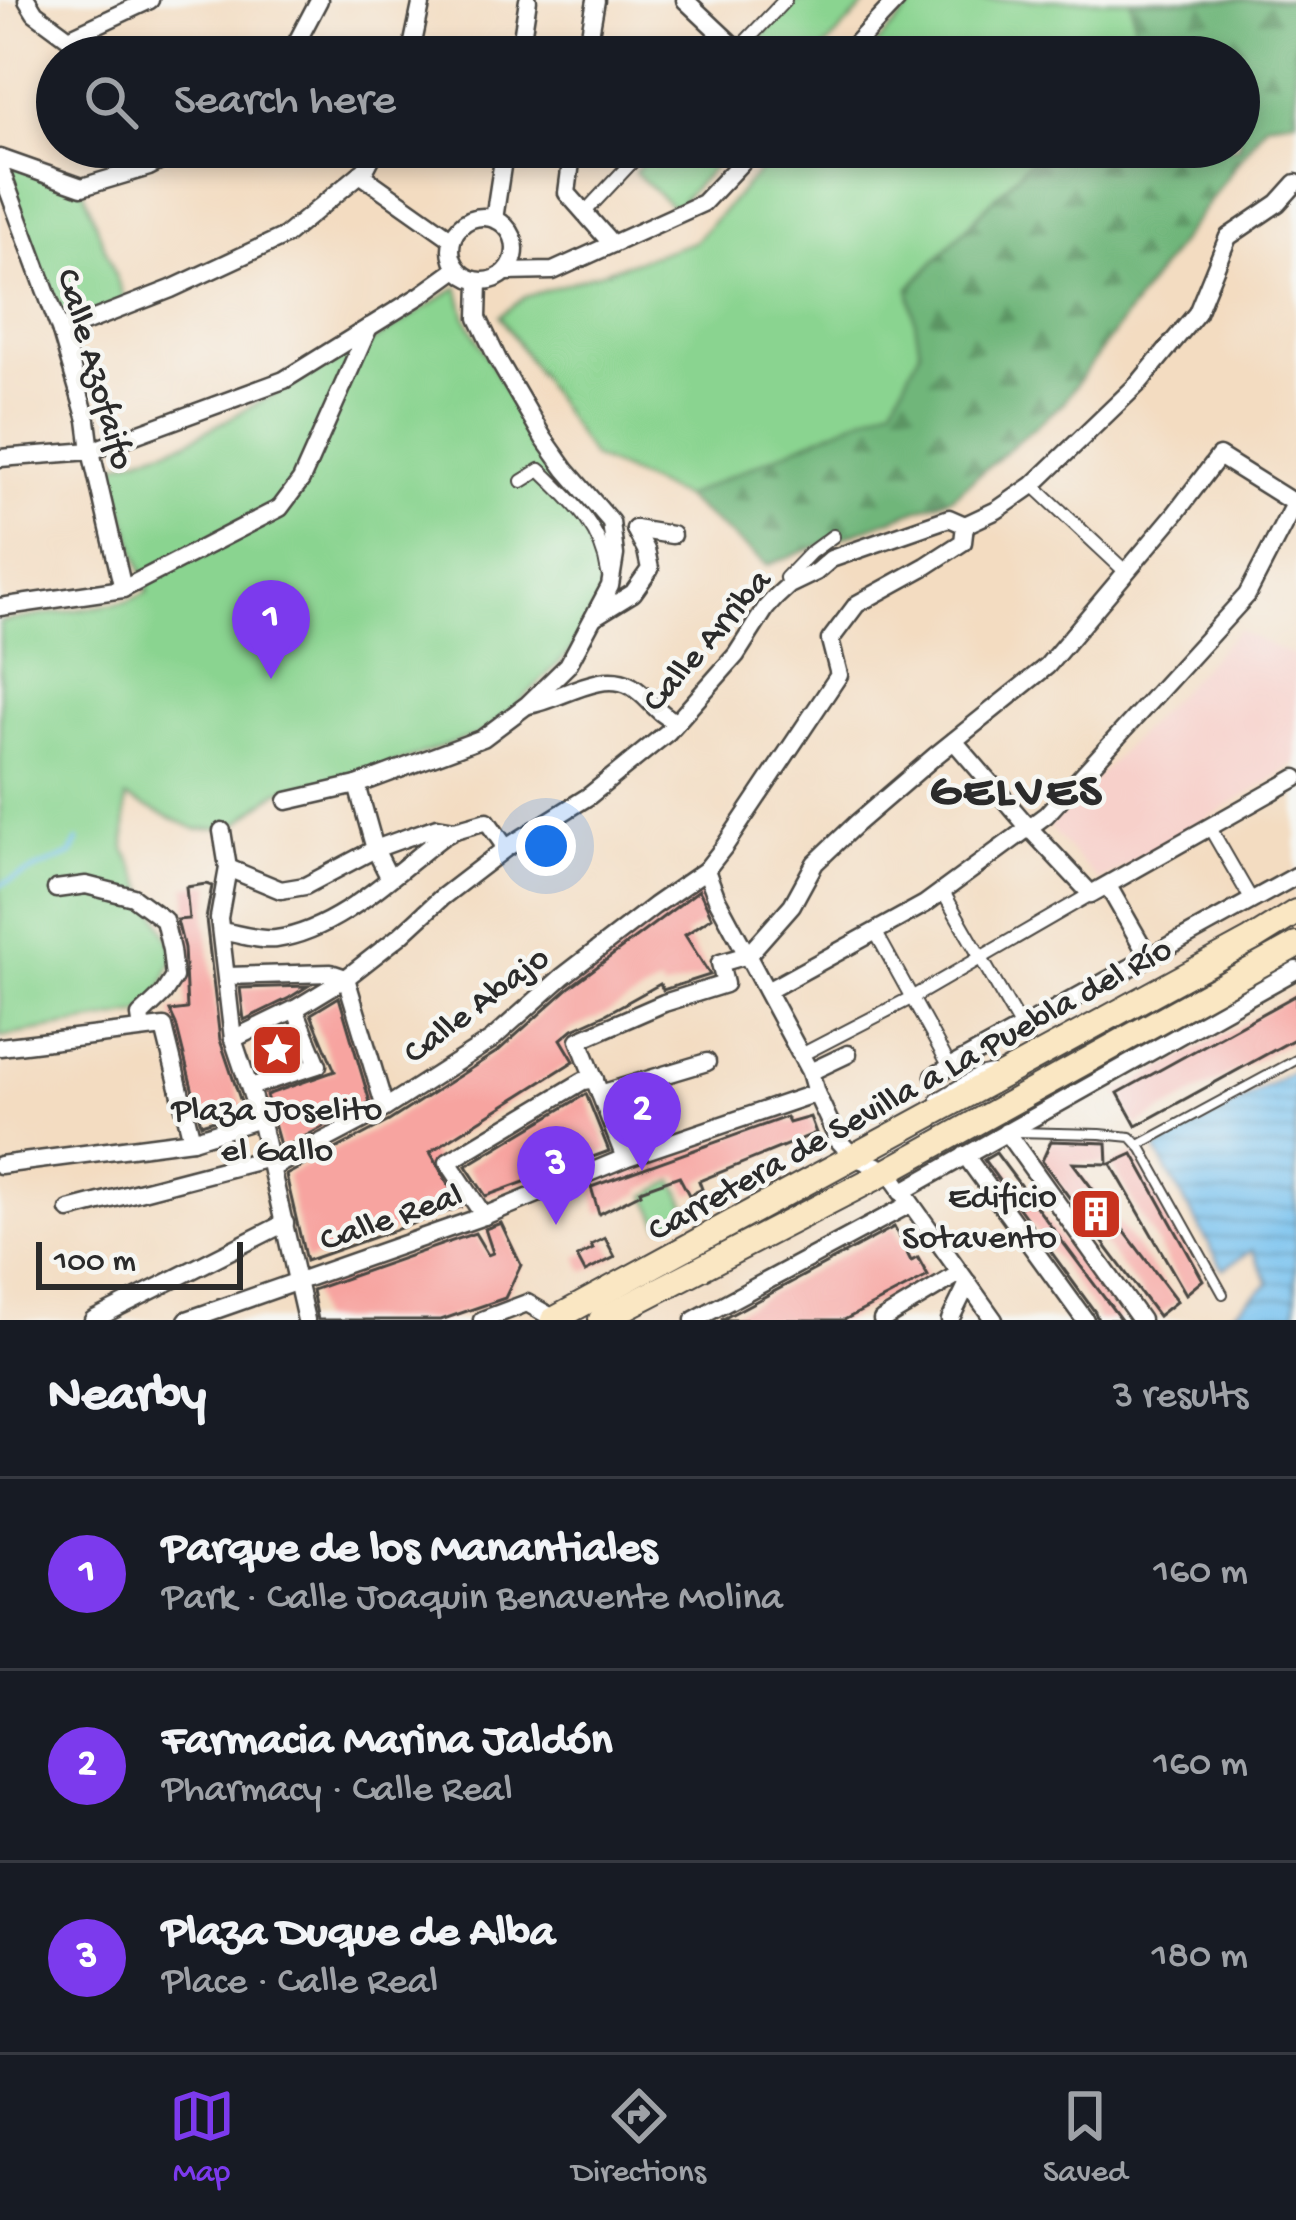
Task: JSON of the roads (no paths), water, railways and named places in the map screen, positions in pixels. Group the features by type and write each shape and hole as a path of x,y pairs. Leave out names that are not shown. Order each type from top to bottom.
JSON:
{"main road":[{"name":"Carretera de Sevilla a La Puebla del Río","path":"554,1319 1296,912"},
{"name":"Carretera de Sevilla a La Puebla del Río","path":"601,1320 900,1189 1296,945"}],"street":[{"path":"27,0 34,13 66,36"},
{"path":"73,36 151,0"},
{"path":"300,36 319,0"},
{"path":"414,36 422,0"},
{"path":"522,36 528,0"},
{"path":"590,36 596,0"},
{"path":"685,0 718,36"},
{"path":"752,36 785,0"},
{"path":"863,36 898,0"},
{"path":"0,158 82,187 145,168"},
{"name":"Calle Azofaifo","path":"0,168 61,332 87,421 123,589"},
{"path":"61,332 171,289 285,236 365,168"},
{"path":"494,219 502,168"},
{"path":"570,168 567,193 612,244"},
{"path":"584,213 626,168"},
{"path":"506,272 553,272 703,203 736,168"},
{"path":"361,174 452,239"},
{"name":"Calle Arriba","path":"233,1040 346,978 506,848 589,796 668,732 789,585 831,559 949,518 965,525 1033,485 1139,383 1197,313 1228,237 1278,203 1296,183"},
{"path":"494,219 511,232 515,242 512,264 497,279 465,277 452,260 452,239 464,223 494,219"},
{"path":"0,458 91,451 284,380 458,269"},
{"path":"287,801 356,784 483,738 527,705 568,665 610,586 615,555 610,522 544,439 498,360 478,318 479,281"},
{"path":"0,607 123,589 280,508 301,480 369,328"},
{"path":"625,1158 579,1040 664,1003 725,984 720,963 748,955 792,904 815,863 856,823 1047,666 1219,456 1295,502 1246,595 1094,765 1030,829 943,892 767,991"},
{"path":"522,481 540,470 585,514 599,538 610,586"},
{"path":"1033,485 1126,572"},
{"path":"965,525 963,542 857,604 849,614 830,640 838,675 706,870 805,1063 838,1140 900,1189 994,1320"},
{"path":"594,617 633,593 650,569 635,529 672,535"},
{"path":"789,585 786,578 832,536"},
{"path":"527,705 611,681 630,685 676,722"},
{"path":"954,740 1030,829 1100,890 1148,956"},
{"path":"805,1063 1295,782"},
{"path":"356,784 375,849 389,877"},
{"path":"221,931 273,940 317,928 455,830 487,821 506,848"},
{"path":"228,868 281,890 305,886 375,849 437,827 455,830"},
{"path":"1210,828 1251,899"},
{"path":"218,831 228,868 219,918 233,1040 260,1119 306,1320"},
{"name":"Calle Abajo","path":"69,1210 271,1163 385,1108 490,1040 562,977 706,870"},
{"path":"875,931 913,997 941,1070 1296,876"},
{"path":"56,889 86,885 133,897 164,920 174,977 140,1016 142,1029"},
{"path":"943,892 1020,1026"},
{"path":"694,1320 900,1189 1296,970"},
{"path":"226,976 331,973 346,978 385,1108"},
{"path":"250,1087 318,1065 295,1009"},
{"path":"0,1047 164,1027 192,1140"},
{"path":"805,1063 848,1054"},
{"path":"484,1216 448,1162 583,1081 598,1087 707,1062"},
{"name":"Calle Real","path":"187,1320 484,1216 625,1158 816,1093"},
{"path":"0,1165 192,1140 260,1119"},
{"path":"1006,1132 1141,1320"},
{"path":"965,1155 1085,1320"},
{"path":"93,1320 285,1223"},
{"path":"882,1320 964,1278"},
{"path":"950,1320 964,1278"},
{"path":"482,1320 527,1303 554,1319"}],"lane":[{"path":"1138,1145 1296,1060"},
{"path":"1006,1132 1131,1138 1223,1294"}],"water":[{"path":"1296,1070 1296,1320 1224,1320 1269,1283 1253,1250 1223,1269 1155,1149"}],"waterway":[{"path":"0,885 71,854 78,841"}],"place":[{"name":"Parque de los Manantiales","path":"271,679"},
{"name":"Plaza Joselito el Gallo","path":"277,1050"},
{"name":"Farmacia Marina Jaldón","path":"642,1171"},
{"name":"Edificio Sotavento","path":"1096,1214"},
{"name":"Plaza Duque de Alba","path":"556,1225"}],"district":[{"name":"GELVES","path":"1017,786"}]}
